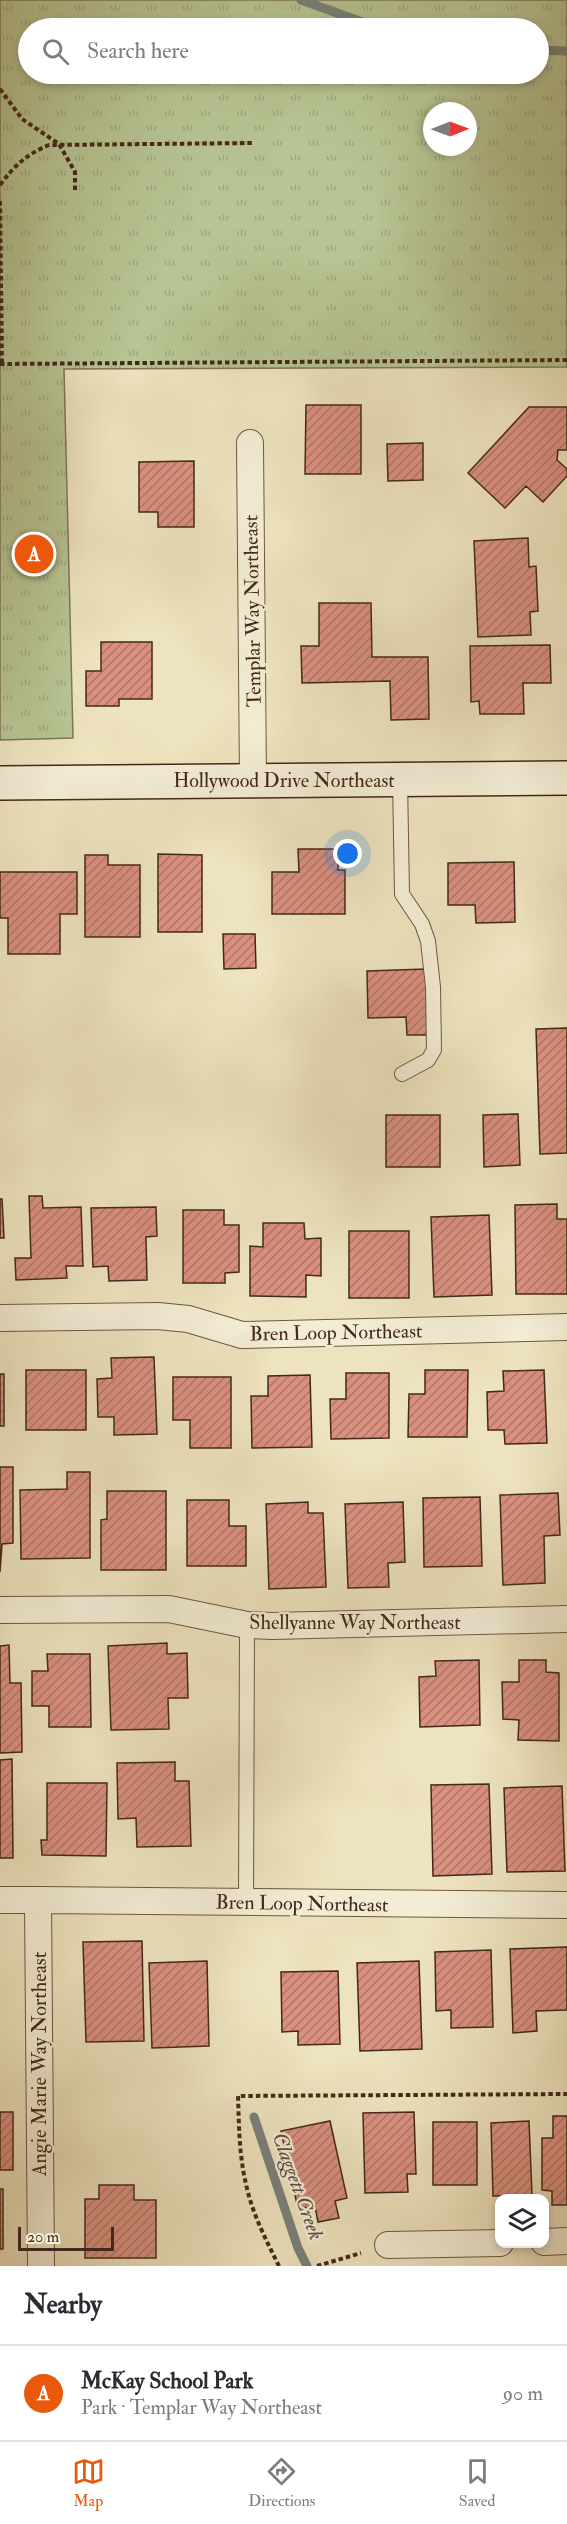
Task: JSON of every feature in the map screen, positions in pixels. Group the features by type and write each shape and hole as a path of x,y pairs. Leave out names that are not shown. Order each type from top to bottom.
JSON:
{"street":[{"name":"Templar Way Northeast","path":"250,442 254,780"},
{"name":"Hollywood Drive Northeast","path":"0,783 567,778"},
{"name":"Bren Loop Northeast","path":"0,1318 158,1316 188,1319 242,1335 567,1327"},
{"name":"Shellyanne Way Northeast","path":"0,1610 169,1609 247,1625 273,1626 567,1619"},
{"path":"0,1900 38,1900"},
{"name":"Bren Loop Northeast","path":"38,1900 567,1905"},
{"name":"Angie Marie Way Northeast","path":"38,1900 41,2266"},
{"path":"549,2242 567,2241"},
{"path":"388,2245 495,2243"}],"lane":[{"path":"400,779 402,894 422,924 428,941 433,987 434,1050 428,1060 402,1074"},
{"path":"246,1902 247,1625"}],"path":[{"path":"0,88 22,119 59,144 75,172 75,191"},
{"path":"0,185 16,164 28,155 49,145 254,143"},
{"path":"0,201 1,364 567,360"},
{"path":"279,2266 260,2226 246,2186 241,2153 238,2096 567,2094"},
{"path":"317,2266 388,2245"}],"green space":[{"path":"0,0 567,0 567,367 64,369 73,738 0,740"}],"building":[{"path":"306,405 361,405 361,474 305,474"},
{"path":"529,407 567,407 567,450 558,450 557,460 567,469 567,476 543,502 526,486 505,508 468,473"},
{"path":"423,443 423,480 388,481 387,444"},
{"path":"194,461 194,527 158,527 158,512 139,512 139,462"},
{"path":"528,538 529,567 536,566 538,611 530,612 531,635 478,637 474,541"},
{"path":"319,603 371,603 372,657 428,657 429,719 391,720 390,681 302,683 301,646 319,646"},
{"path":"101,642 152,642 152,699 119,699 119,706 86,706 86,671 101,671"},
{"path":"550,645 551,683 523,683 524,714 480,714 479,701 471,702 470,646"},
{"path":"298,849 338,849 338,870 345,870 345,914 272,914 272,872 299,872"},
{"path":"158,854 202,855 202,932 158,932"},
{"path":"85,855 108,855 108,865 140,865 140,937 85,937"},
{"path":"514,862 515,922 476,923 475,905 448,905 448,863"},
{"path":"0,872 77,872 77,914 60,914 60,954 8,954 8,918 0,918"},
{"path":"223,934 255,934 256,968 224,969"},
{"path":"426,969 429,1035 407,1035 406,1017 368,1018 367,971"},
{"path":"567,1028 567,1153 540,1154 536,1029"},
{"path":"518,1114 520,1165 484,1167 483,1115"},
{"path":"386,1115 440,1115 440,1167 386,1167"},
{"path":"29,1196 42,1196 43,1208 81,1207 83,1266 66,1266 67,1278 16,1280 15,1258 31,1258"},
{"path":"0,1199 2,1199 4,1238 0,1238"},
{"path":"557,1204 557,1219 567,1219 567,1294 516,1294 515,1205"},
{"path":"156,1207 157,1236 146,1237 147,1280 109,1281 108,1266 93,1267 91,1208"},
{"path":"183,1210 224,1210 224,1225 239,1225 239,1272 225,1273 225,1283 183,1283"},
{"path":"489,1215 492,1295 434,1297 431,1217"},
{"path":"263,1223 304,1223 305,1239 321,1238 321,1276 306,1275 306,1297 250,1296 250,1246 263,1247"},
{"path":"349,1231 409,1231 409,1298 349,1298"},
{"path":"154,1357 157,1434 114,1435 114,1417 98,1417 97,1379 112,1378 111,1358"},
{"path":"26,1370 86,1370 86,1430 26,1430"},
{"path":"425,1370 468,1370 467,1437 408,1437 409,1394 425,1394"},
{"path":"544,1370 547,1443 505,1444 504,1430 488,1430 487,1392 504,1391 503,1371"},
{"path":"346,1373 389,1373 389,1438 331,1439 330,1399 346,1399"},
{"path":"0,1374 4,1374 4,1426 0,1426"},
{"path":"310,1375 312,1447 252,1448 251,1396 268,1396 268,1376"},
{"path":"173,1377 231,1377 231,1448 190,1448 190,1420 173,1420"},
{"path":"0,1467 13,1467 13,1543 2,1544 0,1572"},
{"path":"67,1472 90,1472 90,1558 21,1559 20,1490 67,1489"},
{"path":"107,1491 166,1491 166,1570 101,1570 101,1520 107,1519"},
{"path":"558,1493 560,1535 544,1536 545,1583 503,1585 500,1495"},
{"path":"480,1497 482,1566 424,1567 423,1498"},
{"path":"187,1500 229,1500 229,1526 246,1526 246,1566 187,1566"},
{"path":"308,1502 308,1513 323,1513 326,1587 269,1589 266,1504"},
{"path":"403,1502 405,1562 388,1563 389,1587 348,1588 345,1504"},
{"path":"167,1643 167,1654 187,1653 188,1698 168,1698 169,1729 111,1730 108,1646"},
{"path":"9,1645 10,1683 21,1683 22,1752 0,1753 0,1646"},
{"path":"47,1654 90,1654 91,1727 49,1727 49,1706 32,1706 32,1671 48,1671"},
{"path":"479,1660 480,1725 420,1727 419,1677 436,1676 435,1661"},
{"path":"519,1660 546,1660 546,1672 559,1673 559,1741 518,1740 519,1720 503,1719 502,1682 519,1682"},
{"path":"12,1759 13,1858 0,1858 0,1760"},
{"path":"175,1762 175,1781 189,1781 191,1846 137,1847 136,1818 118,1819 117,1763"},
{"path":"47,1783 107,1783 106,1856 42,1855 41,1840 47,1840"},
{"path":"489,1784 492,1874 433,1876 431,1785"},
{"path":"562,1786 565,1871 507,1872 504,1788"},
{"path":"142,1941 144,2041 86,2042 83,1942"},
{"path":"567,1947 567,2010 536,2011 537,2031 513,2033 510,1949"},
{"path":"491,1950 493,2027 451,2028 451,2010 436,2011 435,1952"},
{"path":"207,1961 209,2046 152,2048 149,1963"},
{"path":"419,1961 422,2049 360,2051 357,1963"},
{"path":"338,1971 340,2044 298,2045 298,2031 282,2032 281,1972"},
{"path":"0,2112 13,2112 13,2170 0,2170"},
{"path":"414,2112 416,2174 407,2174 408,2192 365,2193 363,2113"},
{"path":"553,2116 567,2116 567,2205 552,2205 552,2191 542,2190 542,2138 553,2138"},
{"path":"330,2121 347,2198 335,2201 339,2218 318,2222 315,2206 298,2209 281,2131"},
{"path":"529,2121 532,2194 495,2194 493,2196 491,2123"},
{"path":"433,2122 477,2122 477,2185 433,2185"},
{"path":"99,2185 134,2185 134,2200 156,2200 156,2258 85,2258 85,2199 99,2199"},
{"path":"0,2189 3,2189 3,2249 0,2249"}],"waterway":[{"name":"Claggett Creek","path":"301,0 351,18"},
{"name":"Claggett Creek","path":"549,50 567,51"},
{"name":"Claggett Creek","path":"254,2117 298,2248 307,2266"}],"place":[{"name":"McKay School Park","path":"34,554"}]}
